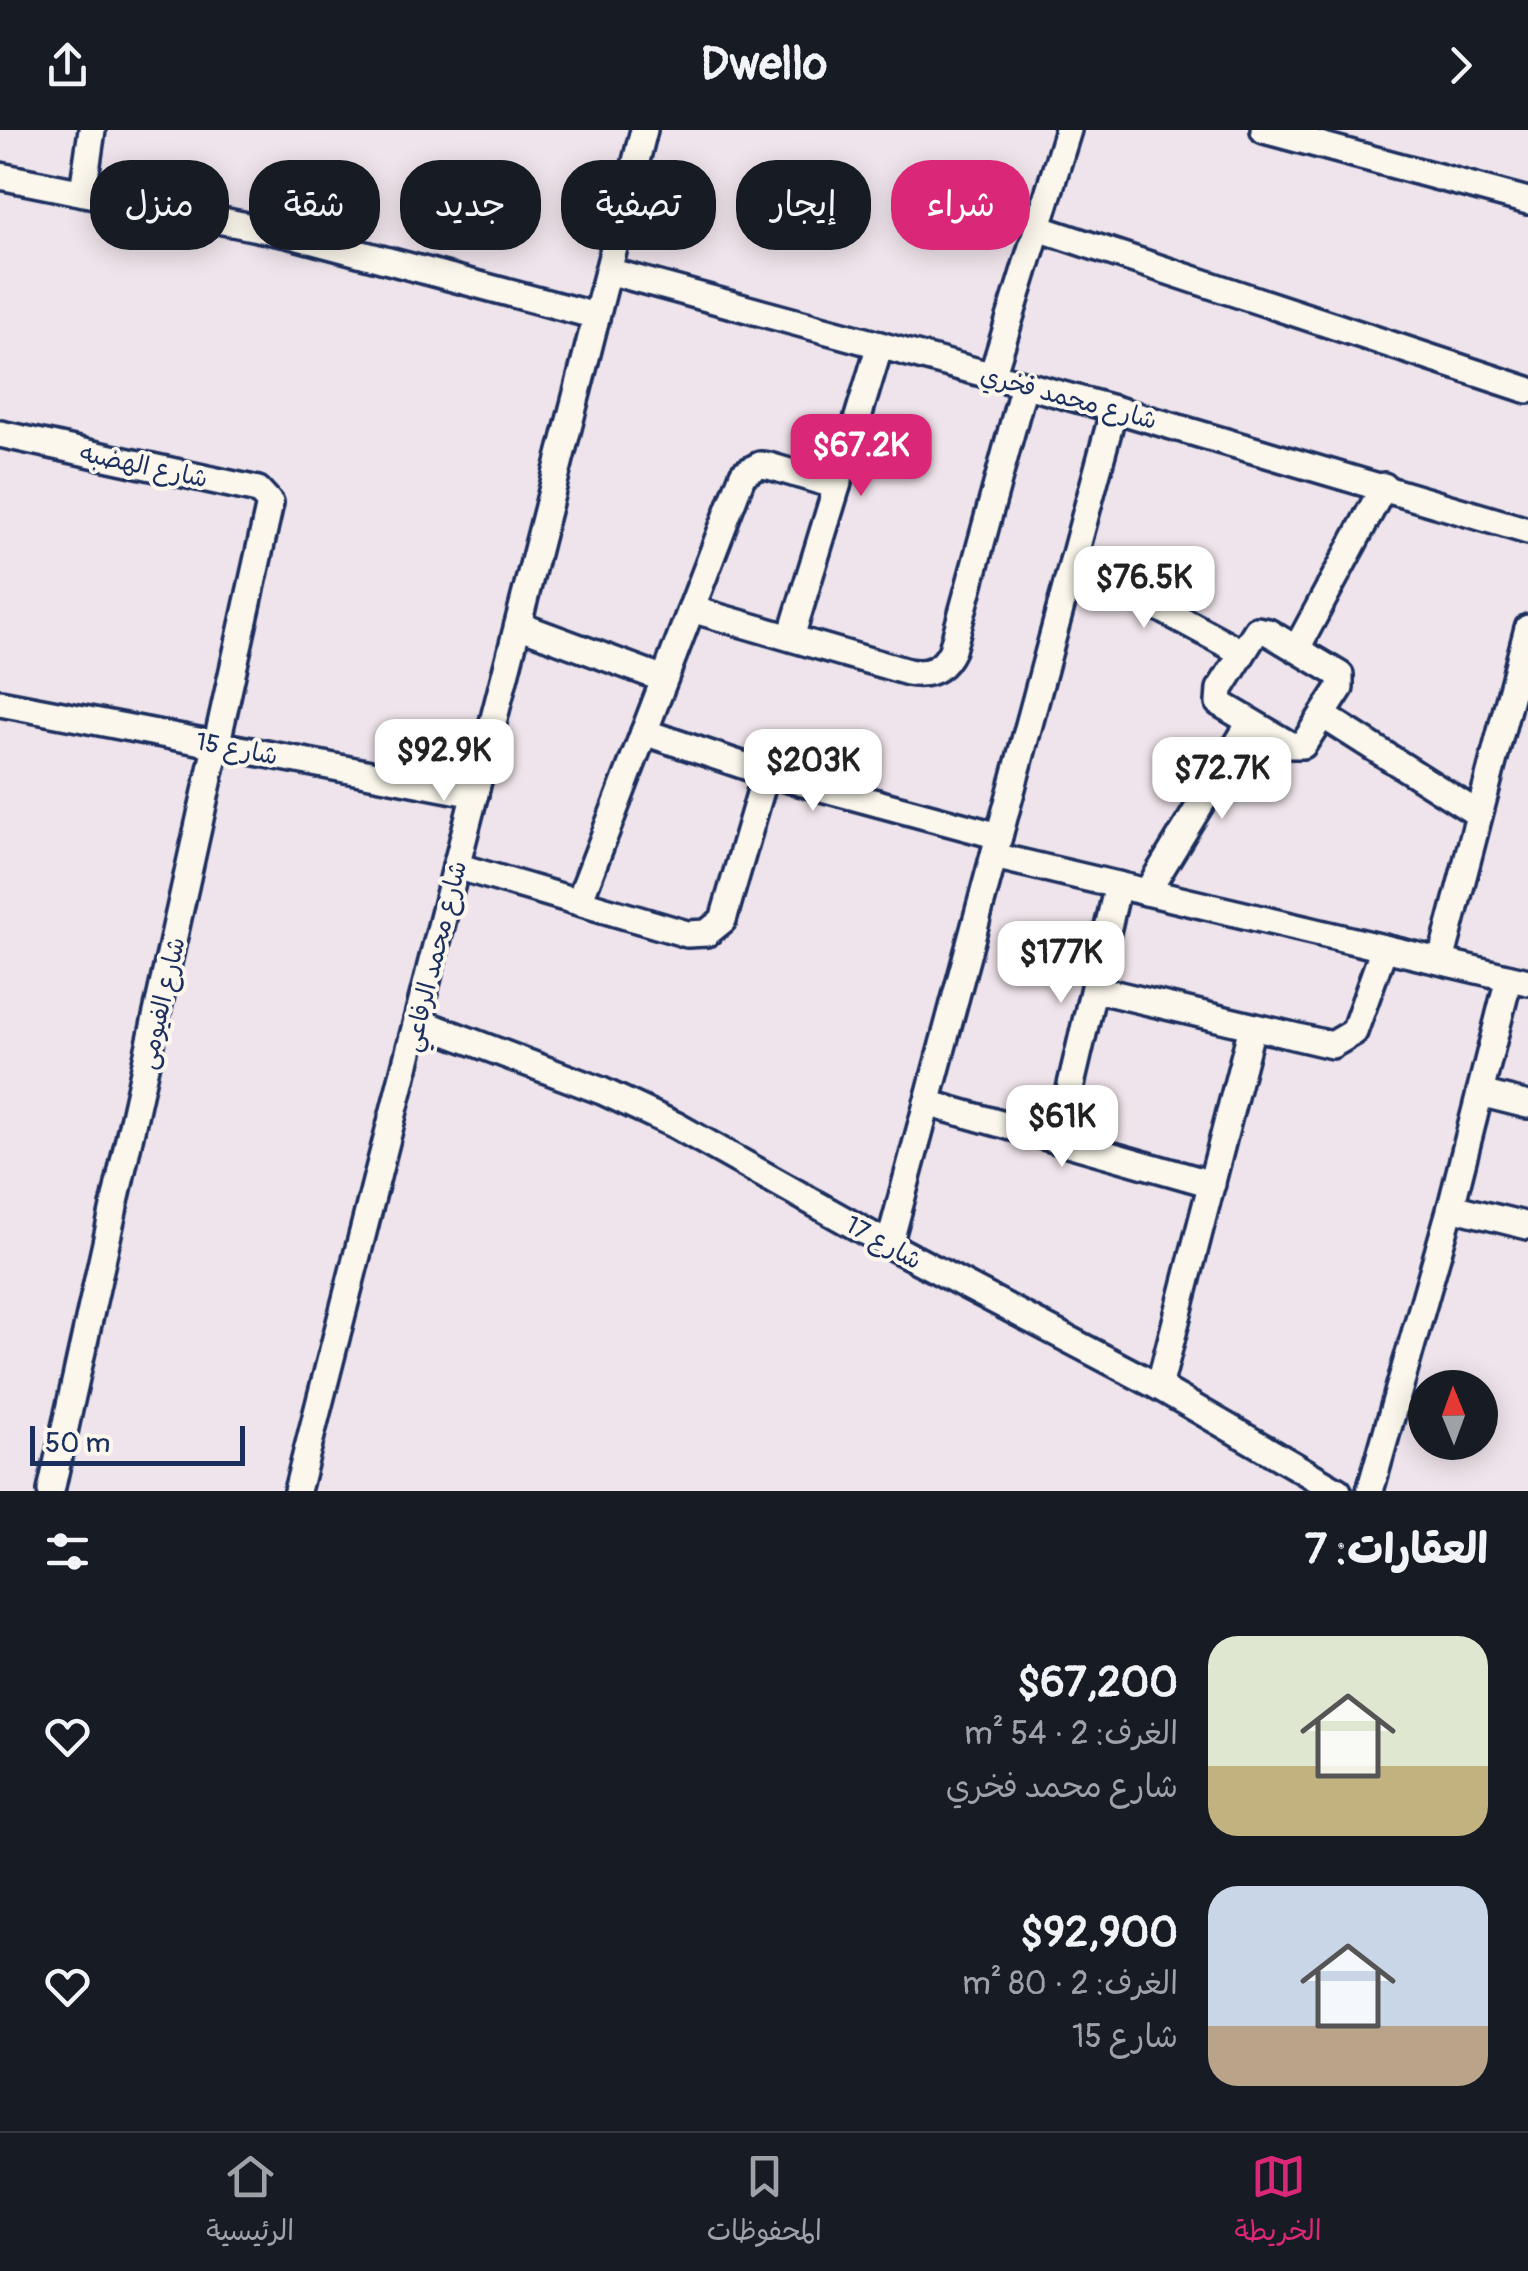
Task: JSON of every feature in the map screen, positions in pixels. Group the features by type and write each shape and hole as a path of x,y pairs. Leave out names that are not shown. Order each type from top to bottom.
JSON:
{"street":[{"path":"83,191 92,130"},
{"name":"شارع محمد الرفاعي","path":"297,1491 644,130"},
{"path":"992,376 1068,130"},
{"path":"1264,130 1528,201"},
{"path":"0,176 287,234 596,316"},
{"path":"1038,228 1528,390"},
{"name":"شارع محمد فخري","path":"608,272 1114,409 1528,530"},
{"path":"790,637 880,345"},
{"path":"691,608 918,674 930,673 947,660 1024,385"},
{"path":"889,1245 1114,409"},
{"name":"شارع الهضبه","path":"0,434 258,490 268,497 269,514"},
{"path":"579,902 743,474 769,466 837,486"},
{"path":"1297,648 1384,486"},
{"name":"شارع الفيومى","path":"50,1491 269,514"},
{"path":"1073,561 1241,652"},
{"path":"518,625 664,679"},
{"path":"1441,962 1528,628"},
{"path":"1257,630 1340,674 1340,688 1308,742 1298,746 1223,708 1218,695 1241,652 1257,630"},
{"name":"شارع 15","path":"0,703 475,794"},
{"path":"1324,716 1478,814"},
{"path":"1147,892 1250,723"},
{"path":"644,732 1118,886 1519,980 1480,1093 1370,1491"},
{"path":"456,866 687,934 716,928 723,920 766,774"},
{"path":"1058,1140 1118,886"},
{"path":"1094,989 1324,1044 1348,1038 1384,948"},
{"name":"شارع 17","path":"417,1021 602,1091 675,1125 889,1245 1159,1386 1338,1491"},
{"path":"1159,1386 1252,1027"},
{"path":"1480,1093 1528,1105"},
{"path":"927,1103 1212,1184"},
{"path":"1451,1207 1528,1226"}]}
